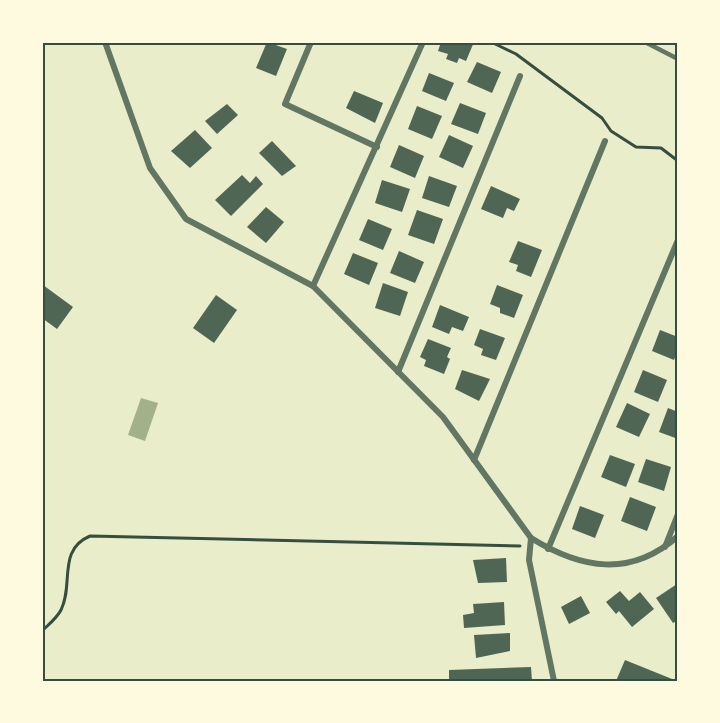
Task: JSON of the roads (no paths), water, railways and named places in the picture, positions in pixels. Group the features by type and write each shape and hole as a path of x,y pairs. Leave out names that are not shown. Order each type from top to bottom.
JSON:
{"street":[{"path":"105,42 150,168 186,219 313,286 443,417 531,538 548,549 579,561 620,565 664,549 678,536"},
{"path":"310,42 285,104 377,147"},
{"path":"313,286 423,42"},
{"path":"398,372 520,76"},
{"path":"474,460 605,141"},
{"path":"548,549 678,240"},
{"path":"664,549 678,514"},
{"path":"531,538 529,560 555,679 562,681"}],"lane":[{"path":"645,42 678,59"}]}
